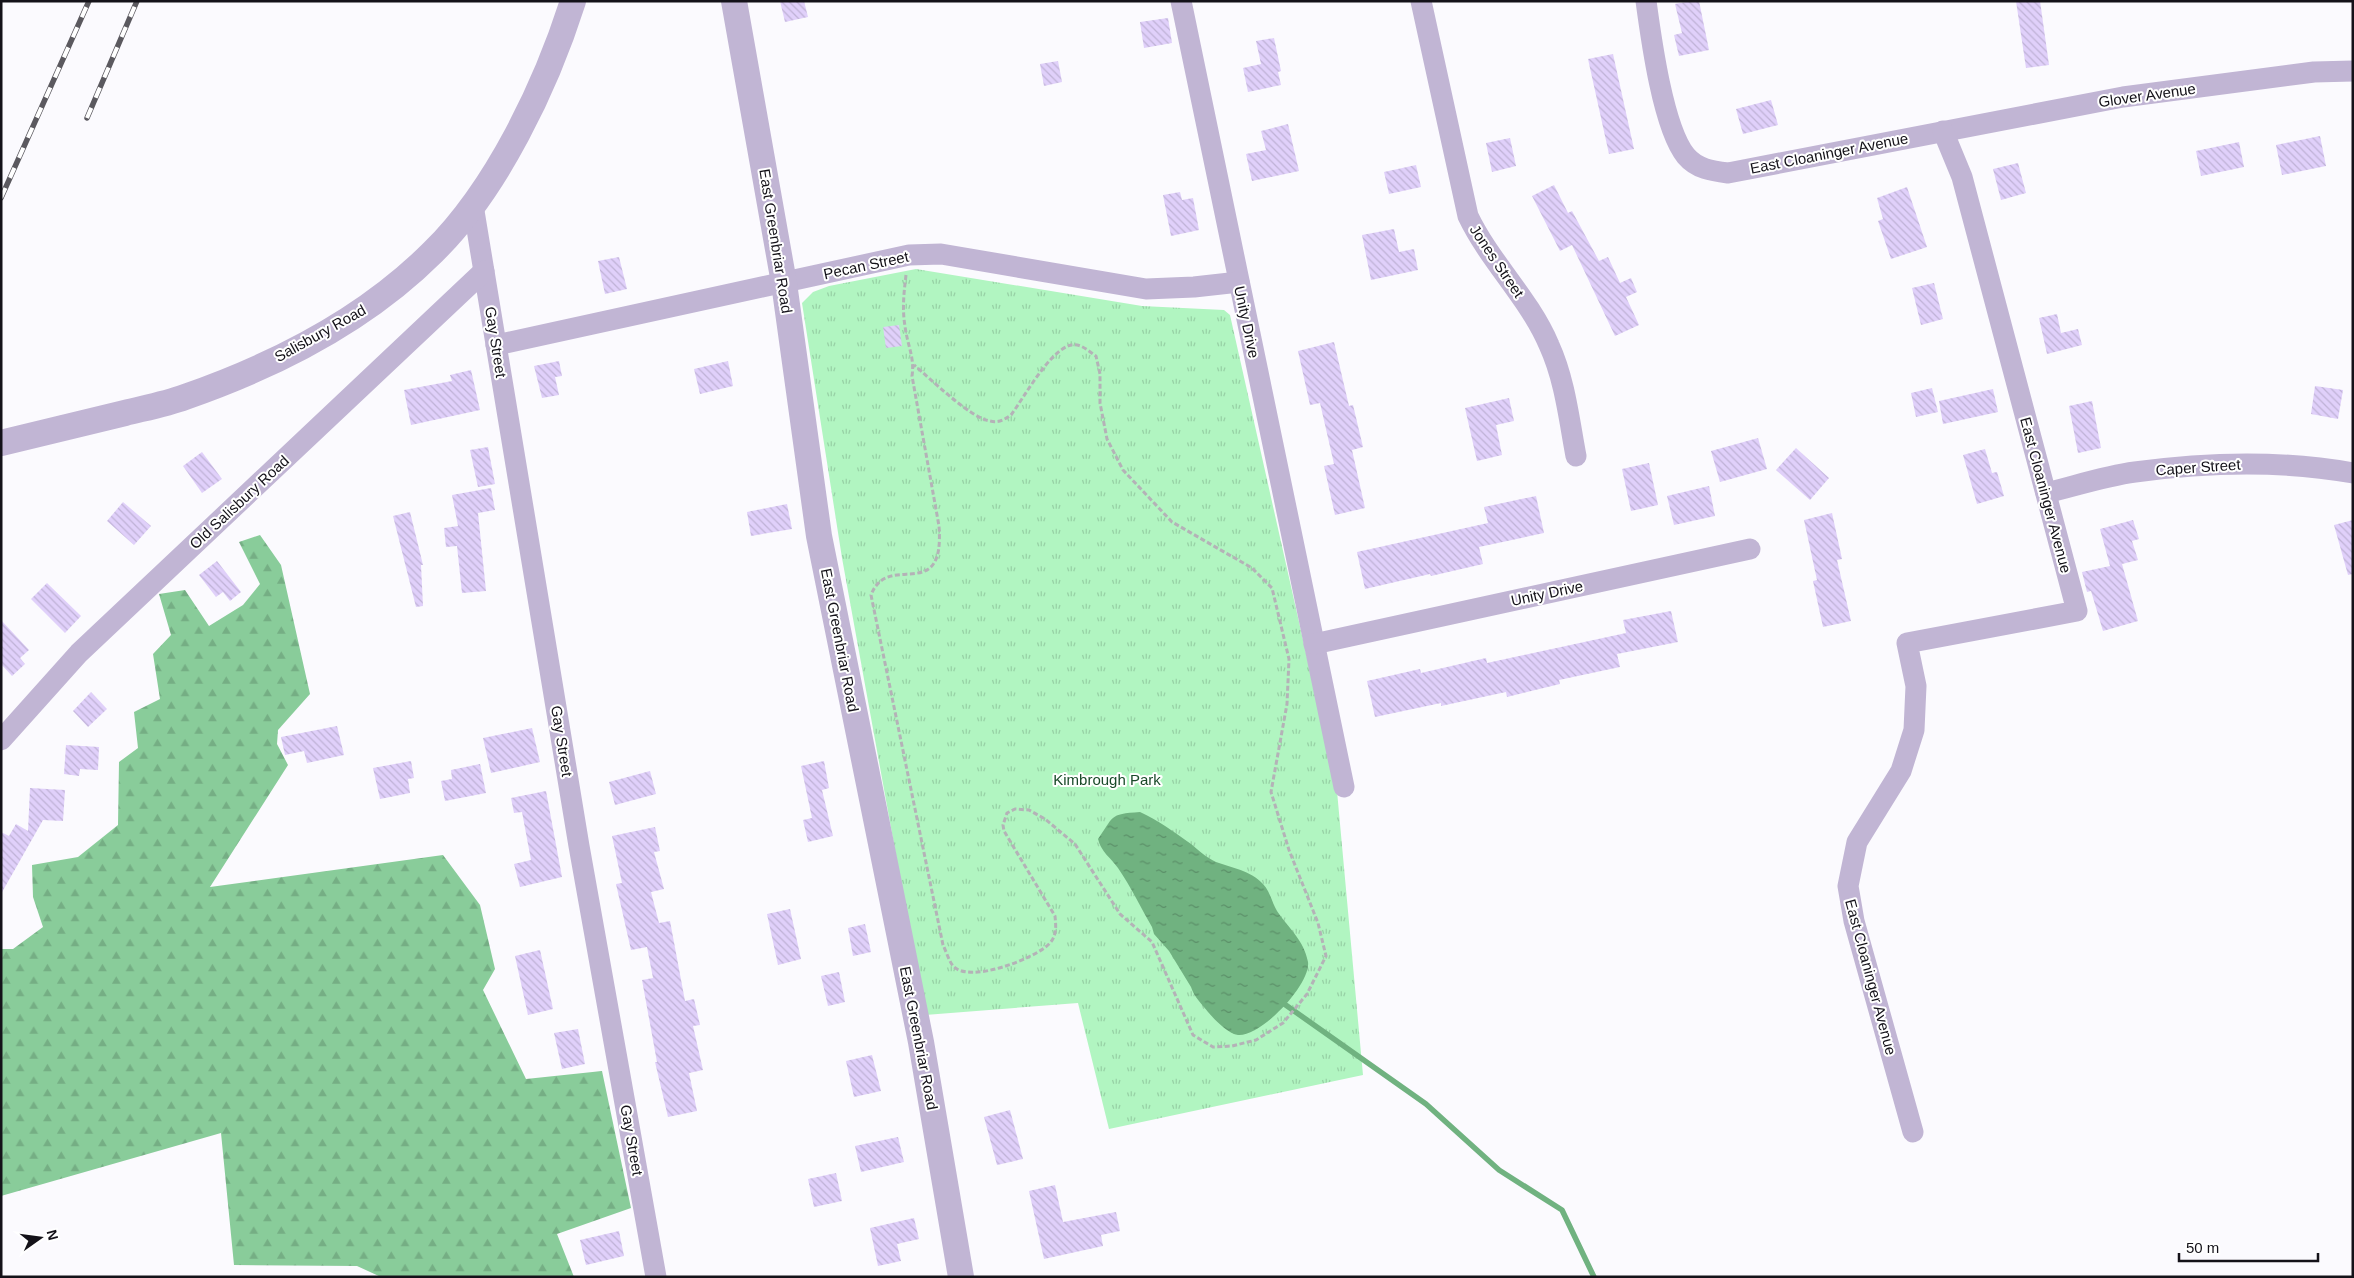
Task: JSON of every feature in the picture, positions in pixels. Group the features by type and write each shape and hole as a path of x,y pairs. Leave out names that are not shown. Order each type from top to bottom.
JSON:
{"street":[{"name":"Salisbury Road","path":"1,443 183,398 239,377 339,326 389,292 434,252 473,205 520,129 558,48 573,1"},
{"name":"East Greenbriar Road","path":"734,1 784,282 818,536 920,1042 961,1277"},
{"name":"Unity Drive","path":"1180,1 1344,787"},
{"name":"Jones Street","path":"1422,1 1468,216 1480,240 1530,309 1549,344 1561,377 1576,456"},
{"name":"East Cloaninger Avenue","path":"1646,1 1659,81 1676,136 1687,156 1705,170 1728,173 1943,131 1962,178 2077,611 1907,643 1916,686 1914,730 1902,771 1857,842 1848,886 1854,920 1913,1132"},
{"name":"Glover Avenue","path":"1943,131 2123,97 2314,72 2353,71"},
{"name":"Gay Street","path":"473,205 579,846 656,1277"},
{"name":"Pecan Street","path":"496,345 910,255 941,254 1146,289 1194,287 1239,282"},
{"name":"Old Salisbury Road","path":"1,740 79,654 484,271"},
{"name":"Caper Street","path":"2046,493 2133,472 2224,463 2314,466 2353,473"},
{"name":"Unity Drive","path":"1314,644 1750,549"}],"path":[{"path":"910,255 903,296 905,327 914,365 912,376 939,526 940,547 936,563 924,573 885,577 875,585 872,595 943,945 953,966 965,972 994,969 1020,962 1049,944 1056,932 1055,916 1004,832 1003,825 1007,813 1015,809 1029,810 1045,819 1075,844 1120,914 1152,942 1194,1034 1213,1047 1232,1046 1256,1040 1283,1023 1307,994 1326,956 1318,923 1289,850 1271,792 1287,704 1290,659 1272,588 1252,568 1172,522 1123,470 1107,438 1100,403 1100,374 1096,356 1081,346 1069,345 1050,360 1011,414 1003,421 989,421 974,415 914,365"}],"green space":[{"name":"Kimbrough Park","path":"916,269 1142,306 1224,310 1230,315 1337,791 1363,1075 1109,1129 1078,1003 925,1015 842,558 802,303 813,292 829,286"},
{"path":"260,535 281,565 310,694 278,730 277,744 288,765 210,887 443,855 480,905 495,969 483,990 526,1079 602,1071 631,1208 557,1234 574,1277 381,1277 357,1266 234,1265 221,1133 1,1196 1,949 13,949 43,927 33,897 32,865 78,857 118,825 119,762 138,748 134,712 160,699 153,654 171,635 159,594 185,590 209,626 243,605 260,584 239,542"}],"water":[{"path":"1140,812 1166,826 1216,862 1247,872 1258,879 1265,887 1277,911 1303,947 1308,962 1307,972 1302,983 1283,1008 1259,1028 1248,1033 1234,1034 1222,1026 1208,1012 1192,991 1169,951 1154,934 1123,875 1101,848 1098,839 1113,818 1122,814"}],"building":[{"path":"780,1 804,1 808,17 785,22"},
{"path":"1699,1 1709,50 1679,56 1674,35 1682,33 1675,4"},
{"path":"2016,1 2040,1 2049,65 2026,68"},
{"path":"1168,18 1172,43 1144,48 1140,22"},
{"path":"1274,38 1281,71 1278,72 1281,85 1248,92 1243,68 1261,64 1256,41"},
{"path":"1613,54 1634,149 1609,154 1588,59"},
{"path":"1058,61 1062,82 1044,86 1040,64"},
{"path":"1771,100 1778,125 1743,134 1736,109"},
{"path":"1288,124 1299,171 1252,181 1246,154 1266,150 1261,131"},
{"path":"2320,136 2326,166 2282,175 2276,145"},
{"path":"1510,138 1516,166 1492,172 1486,143"},
{"path":"2239,142 2244,167 2201,176 2196,151"},
{"path":"2018,163 2026,193 2001,200 1993,169"},
{"path":"1416,165 1421,187 1389,194 1384,172"},
{"path":"1554,185 1568,213 1572,211 1599,261 1608,257 1620,283 1631,278 1637,292 1626,297 1639,325 1615,336 1572,245 1560,251 1532,196"},
{"path":"1907,187 1927,247 1891,259 1878,221 1883,219 1877,198"},
{"path":"1180,192 1182,200 1193,198 1199,230 1171,236 1163,195"},
{"path":"1394,229 1399,252 1414,249 1418,270 1371,280 1362,235"},
{"path":"619,257 627,289 605,294 598,261"},
{"path":"1934,283 1943,319 1921,325 1912,288"},
{"path":"2057,314 2061,333 2078,329 2082,345 2047,354 2039,318"},
{"path":"899,325 902,346 886,348 883,327"},
{"path":"1334,342 1349,406 1353,405 1363,447 1352,450 1365,508 1335,515 1324,466 1334,464 1320,403 1310,405 1298,351"},
{"path":"559,361 562,376 555,377 559,395 542,398 534,366"},
{"path":"728,361 733,386 700,394 694,369"},
{"path":"471,370 480,410 411,425 404,390 452,381 450,375"},
{"path":"2315,386 2343,390 2338,419 2311,414"},
{"path":"1932,388 1938,412 1916,417 1911,393"},
{"path":"1993,389 1998,412 1943,424 1939,401"},
{"path":"1509,398 1514,421 1496,425 1502,455 1477,461 1465,408"},
{"path":"2092,401 2101,448 2078,453 2069,406"},
{"path":"1758,438 1767,469 1720,482 1711,451"},
{"path":"488,447 495,484 478,487 470,450"},
{"path":"1796,448 1829,478 1810,500 1776,470"},
{"path":"1985,449 1992,473 1997,472 2004,496 1977,504 1963,455"},
{"path":"202,452 222,479 202,493 183,466"},
{"path":"1649,463 1658,505 1631,511 1622,469"},
{"path":"1709,486 1715,516 1674,525 1667,496"},
{"path":"491,488 495,510 478,513 486,591 462,593 457,546 446,547 444,528 458,526 452,495"},
{"path":"1536,496 1544,533 1479,547 1483,564 1365,589 1357,552 1488,523 1484,507"},
{"path":"123,502 151,526 134,545 107,521"},
{"path":"787,504 792,529 751,536 747,512"},
{"path":"410,512 423,565 421,565 423,606 416,607 393,516"},
{"path":"1832,513 1842,559 1837,560 1851,621 1823,627 1813,581 1817,580 1804,520"},
{"path":"2133,520 2139,539 2132,541 2138,560 2122,564 2138,621 2103,631 2091,591 2087,592 2082,572 2110,566 2100,529"},
{"path":"2353,520 2353,574 2348,575 2334,525"},
{"path":"217,561 241,592 230,601 223,592 216,597 199,575"},
{"path":"47,583 81,616 65,633 31,599"},
{"path":"1671,611 1678,642 1617,654 1620,667 1559,680 1560,684 1507,697 1506,692 1441,706 1441,703 1375,717 1367,681 1420,669 1421,673 1486,658 1487,663 1626,633 1623,620"},
{"path":"1,620 29,650 20,658 25,664 12,676 1,664"},
{"path":"91,692 107,709 88,727 73,711"},
{"path":"337,726 344,755 307,763 304,751 285,755 281,737"},
{"path":"532,728 540,762 491,773 483,738"},
{"path":"66,745 99,747 98,770 80,769 79,776 64,774"},
{"path":"411,761 414,778 408,779 410,793 380,799 373,768"},
{"path":"824,761 829,788 822,790 833,836 808,842 803,820 812,818 801,766"},
{"path":"480,764 486,793 445,801 441,781 452,779 451,770"},
{"path":"650,771 656,794 615,805 609,782"},
{"path":"30,788 65,790 63,821 43,820 1,894 1,832 9,836 16,824 28,831"},
{"path":"546,791 562,877 520,887 514,864 531,860 522,812 514,813 511,798"},
{"path":"655,827 660,851 654,852 664,889 651,892 659,923 670,921 685,1001 694,999 700,1025 693,1026 703,1070 689,1073 697,1111 668,1117 655,1062 657,1062 642,980 653,978 647,947 631,950 616,884 622,883 612,836"},
{"path":"790,909 801,959 778,965 767,914"},
{"path":"865,924 871,952 853,956 848,928"},
{"path":"540,950 553,1009 528,1015 515,956"},
{"path":"839,972 845,1002 828,1006 821,976"},
{"path":"578,1029 585,1064 562,1069 554,1033"},
{"path":"872,1055 881,1091 854,1097 846,1061"},
{"path":"1010,1110 1023,1159 997,1165 984,1117"},
{"path":"898,1137 904,1162 861,1172 855,1146"},
{"path":"836,1173 842,1201 814,1207 808,1179"},
{"path":"1055,1185 1063,1222 1116,1212 1120,1231 1101,1235 1103,1246 1044,1259 1029,1191"},
{"path":"914,1218 919,1239 897,1244 901,1261 878,1266 870,1228"},
{"path":"619,1231 624,1256 586,1265 580,1240"}],"waterway":[{"path":"1280,1001 1426,1104 1499,1170 1562,1210 1594,1277"}],"railway":[{"path":"1,198 89,1"},
{"path":"87,118 137,1"}]}
